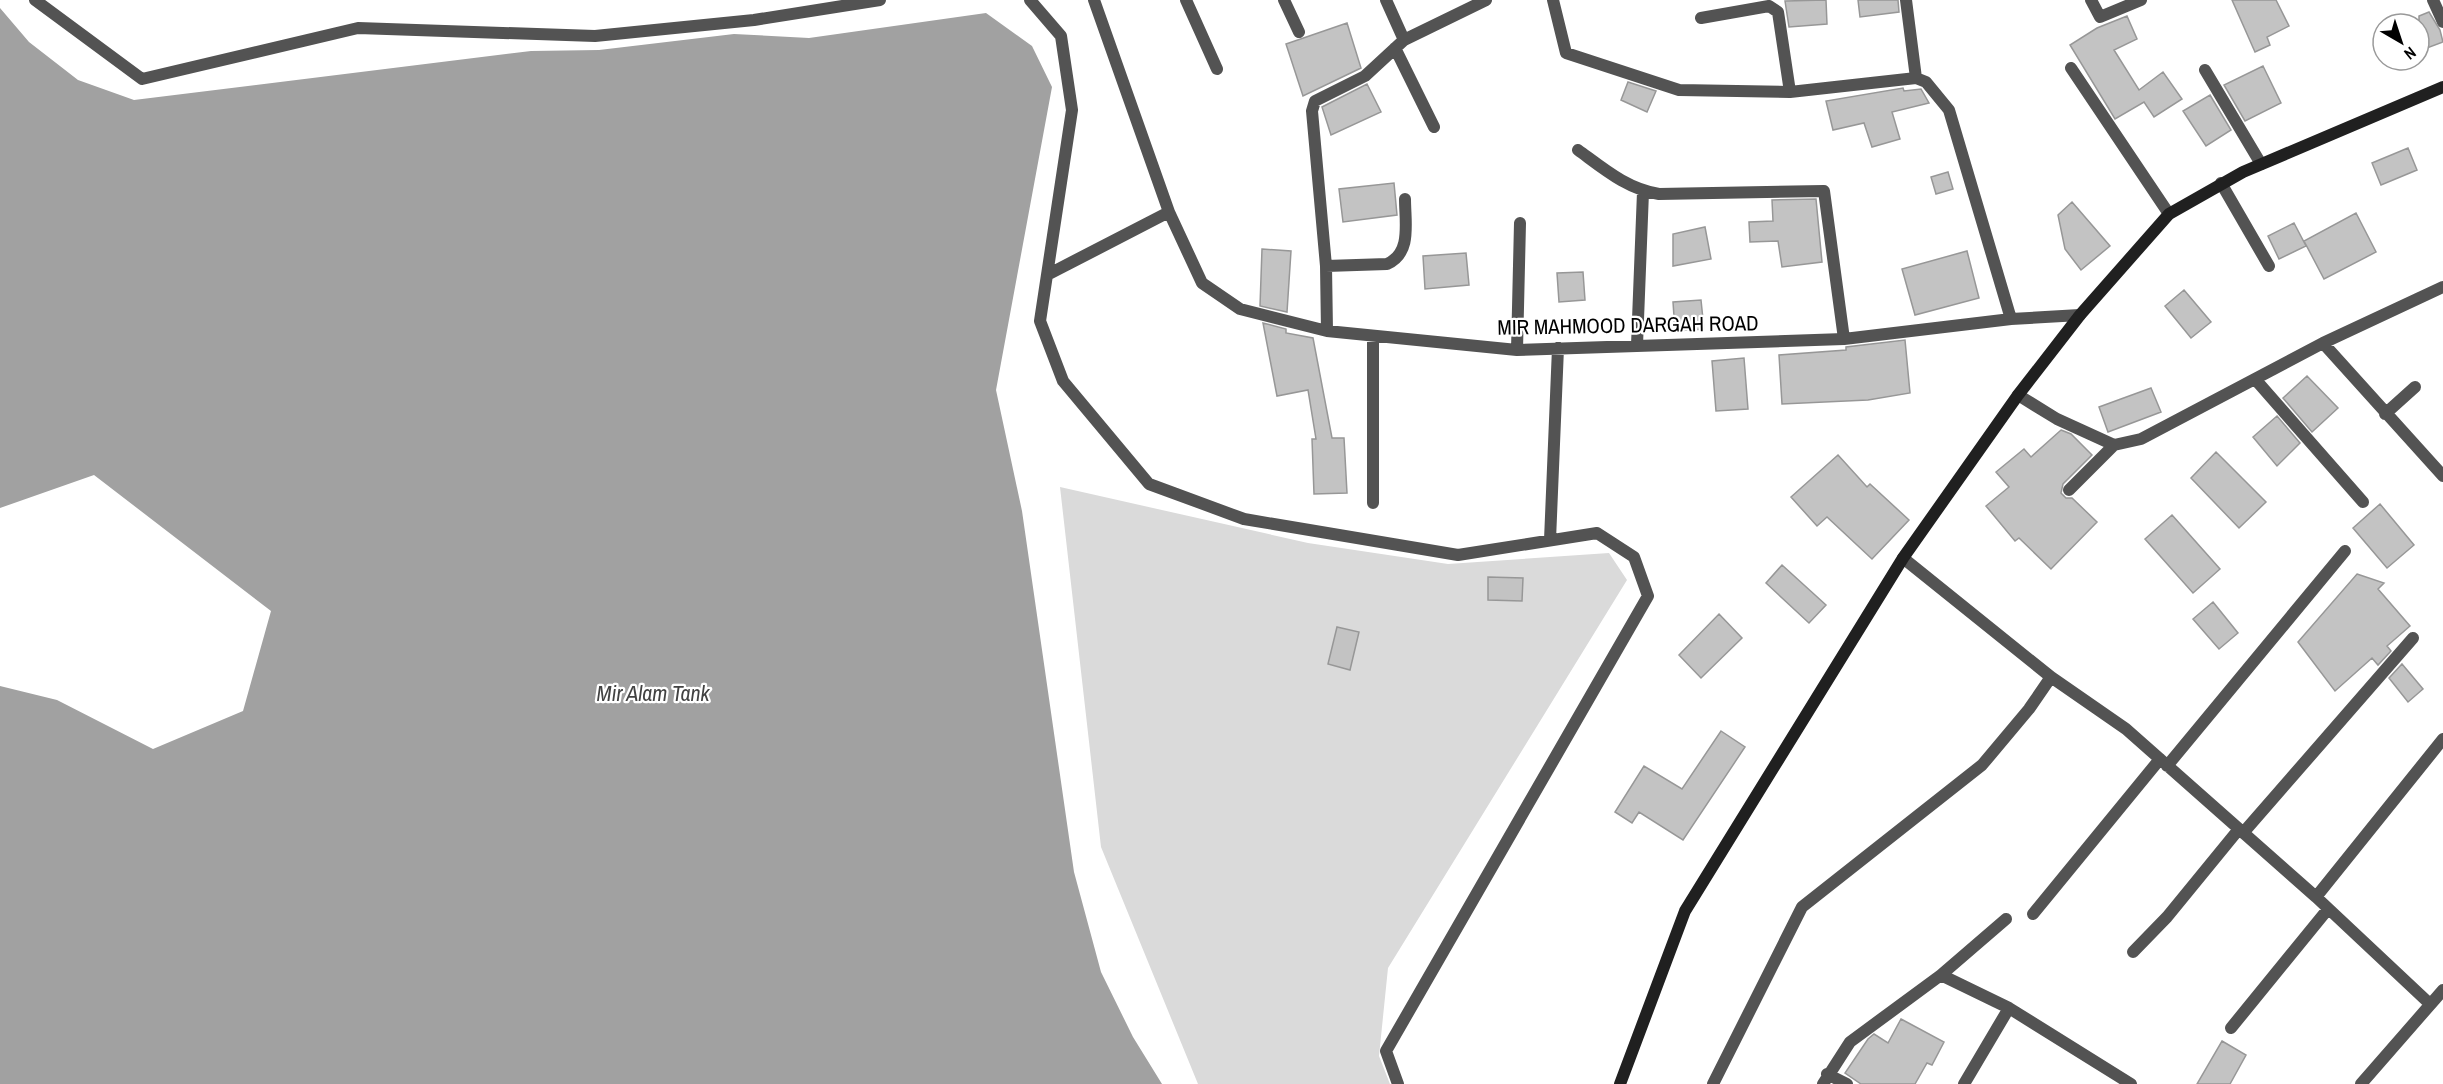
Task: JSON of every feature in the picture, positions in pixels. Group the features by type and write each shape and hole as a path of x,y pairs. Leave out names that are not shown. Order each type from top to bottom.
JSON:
{"main road":[{"path":"1620,1084 1684,911 1903,558 2018,394 2080,315 2169,214 2221,183 2261,164 2443,87"}],"street":[{"path":"35,0 142,79 358,28 595,36 754,20 880,0"},
{"path":"1030,0 1061,36 1072,110 1040,321 1063,381 1149,484 1244,519 1458,555 1597,533 1634,557 1648,596 1386,1051 1398,1084"},
{"name":"MIR MAHMOOD DARGAH ROAD","path":"1094,0 1169,212 1202,283 1240,309 1327,331 1517,350 1844,339 2011,319 2080,315"},
{"path":"1186,0 1217,69"},
{"path":"1284,0 1299,32"},
{"path":"1386,0 1399,44 1434,127"},
{"path":"1327,331 1326,266 1312,111 1315,101 1365,76 1399,44 1486,0"},
{"path":"1553,0 1566,53 1679,90 1790,92 1916,78 1926,82 1949,110 2011,319"},
{"path":"1906,0 1916,78"},
{"path":"2091,0 2100,17 2141,0"},
{"path":"2433,0 2443,22"},
{"path":"1701,18 1769,6 1778,12 1790,92"},
{"path":"2071,68 2169,214"},
{"path":"2205,70 2261,164"},
{"path":"1578,150 1623,183 1643,192 1659,194 1824,191 1844,339"},
{"path":"2221,183 2269,266"},
{"path":"1637,345 1643,192"},
{"path":"1326,266 1387,264 1395,260 1402,252 1405,241 1406,199"},
{"path":"1047,275 1169,212"},
{"path":"1517,350 1520,223"},
{"path":"2069,490 2114,445 2140,439 2323,343 2443,287"},
{"path":"1373,336 1373,503"},
{"path":"2323,343 2443,476"},
{"path":"1550,540 1558,348"},
{"path":"2255,379 2363,502"},
{"path":"2385,414 2415,387"},
{"path":"2018,394 2057,419 2114,445"},
{"path":"2033,914 2345,551"},
{"path":"1903,558 2051,677 2126,729 2316,897 2430,1004"},
{"path":"2133,952 2413,638"},
{"path":"1713,1084 1802,907 1982,765 2029,709 2051,677"},
{"path":"2316,897 2443,740"},
{"path":"2231,1028 2328,909"},
{"path":"1847,1084 1825,1079 1850,1042 1941,975 2006,919"},
{"path":"1941,975 2010,1008 2131,1084"},
{"path":"2361,1084 2443,990"},
{"path":"1964,1084 2010,1008"}],"shaded area":[{"path":"1060,487 1308,543 1448,564 1609,553 1627,580 1388,968 1379,1056 1390,1084 1198,1084 1101,847"}],"water":[{"name":"Mir Alam Tank","path":"0,8 29,42 78,80 134,100 531,51 599,50 734,34 809,38 986,13 1032,46 1052,87 996,390 1022,511 1074,872 1101,972 1133,1037 1162,1084 0,1084 0,686 57,700 153,749 243,711 271,611 94,475 0,508"}],"building":[{"path":"1826,0 1827,24 1789,27 1785,1"},
{"path":"1858,0 1898,0 1899,12 1860,17"},
{"path":"2232,0 2276,0 2289,26 2267,37 2270,45 2255,52"},
{"path":"2431,15 2440,30 2443,42 2431,46"},
{"path":"2127,16 2137,39 2114,50 2139,90 2163,72 2182,99 2154,117 2144,102 2115,119 2070,45 2097,28"},
{"path":"1347,23 1361,68 1303,96 1286,44"},
{"path":"2263,66 2281,103 2245,121 2224,85"},
{"path":"1628,82 1656,91 1647,112 1621,100"},
{"path":"1367,84 1381,112 1331,135 1322,107"},
{"path":"1903,88 1904,91 1921,89 1929,103 1892,112 1900,139 1872,147 1864,123 1833,130 1826,101"},
{"path":"2210,95 2231,130 2206,146 2183,111"},
{"path":"2408,148 2417,170 2381,185 2372,163"},
{"path":"1948,172 1953,189 1936,194 1931,177"},
{"path":"1394,183 1397,215 1343,222 1339,189"},
{"path":"1816,199 1822,262 1782,267 1778,241 1750,242 1749,222 1773,221 1772,200"},
{"path":"2072,202 2110,246 2081,270 2065,249 2058,215"},
{"path":"2356,213 2376,252 2324,279 2304,241"},
{"path":"2294,223 2306,246 2279,259 2268,236"},
{"path":"1705,227 1711,259 1673,266 1673,234"},
{"path":"1262,249 1291,251 1287,312 1260,306"},
{"path":"1967,251 1979,298 1915,315 1902,269"},
{"path":"1466,253 1469,285 1425,289 1423,256"},
{"path":"1583,272 1585,300 1559,302 1557,273"},
{"path":"2184,290 2211,322 2191,338 2165,306"},
{"path":"1701,300 1704,329 1675,331 1673,302"},
{"path":"1263,323 1286,329 1286,333 1313,338 1332,438 1344,438 1347,493 1314,494 1312,439 1316,439 1308,390 1277,396"},
{"path":"1905,340 1910,393 1868,400 1782,404 1779,355 1846,350 1846,347"},
{"path":"1744,358 1748,409 1716,411 1712,361"},
{"path":"2307,376 2338,408 2312,432 2283,398"},
{"path":"2151,388 2161,412 2108,432 2099,407"},
{"path":"2277,416 2300,443 2277,466 2253,437"},
{"path":"2061,430 2071,434 2092,455 2063,484 2061,493 2066,498 2072,498 2097,522 2051,569 2019,538 2015,541 1986,506 2009,487 1996,472 2024,449 2031,457"},
{"path":"2216,452 2266,502 2239,528 2191,478"},
{"path":"1838,455 1867,487 1870,484 1909,520 1872,559 1827,517 1817,526 1791,497"},
{"path":"2380,504 2414,545 2387,568 2353,528"},
{"path":"2172,515 2220,569 2193,593 2145,539"},
{"path":"1782,565 1826,605 1809,623 1766,583"},
{"path":"2357,574 2384,583 2378,589 2410,626 2387,646 2391,651 2378,665 2372,658 2335,691 2298,642"},
{"path":"1488,577 1523,578 1522,601 1488,600"},
{"path":"2213,602 2238,633 2219,649 2193,619"},
{"path":"1719,614 1742,638 1701,678 1679,655"},
{"path":"1337,627 1359,632 1350,670 1328,664"},
{"path":"2402,664 2423,689 2408,702 2389,678"},
{"path":"1721,731 1745,747 1683,840 1639,812 1632,823 1615,812 1644,766 1682,789"},
{"path":"1901,1019 1944,1042 1932,1065 1927,1063 1915,1084 1861,1084 1845,1073 1868,1039 1874,1034 1888,1043"},
{"path":"2222,1041 2246,1055 2230,1084 2197,1084"}]}
